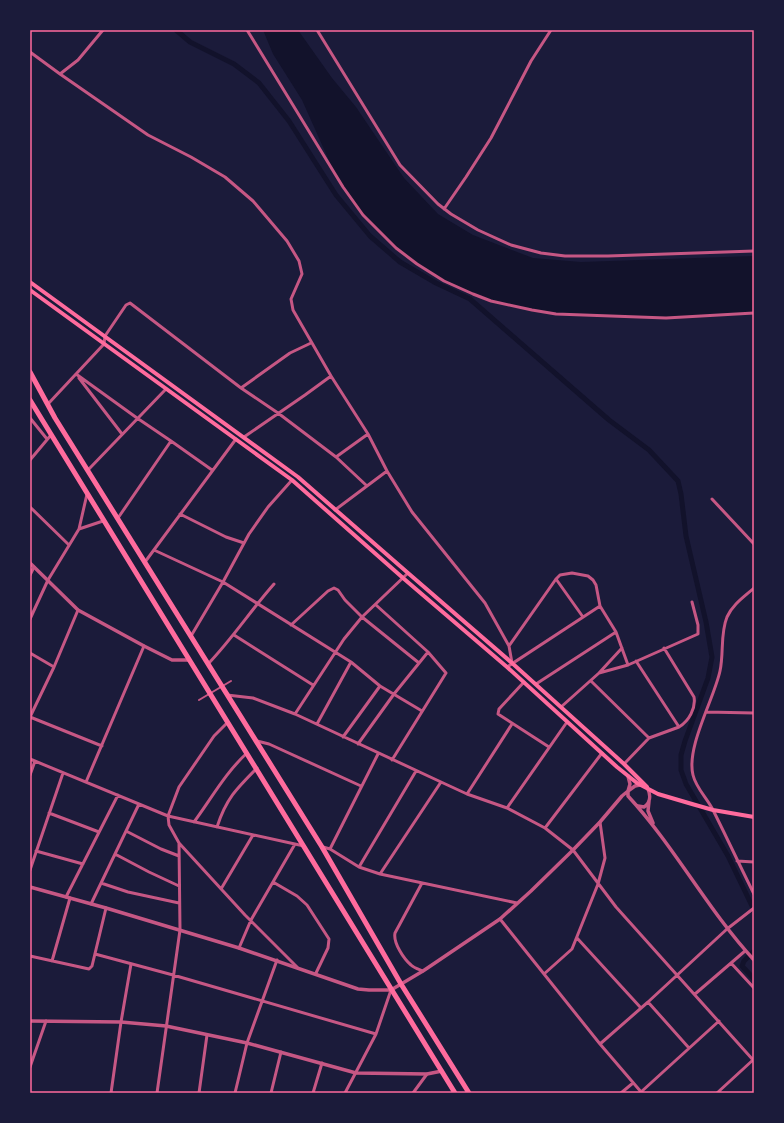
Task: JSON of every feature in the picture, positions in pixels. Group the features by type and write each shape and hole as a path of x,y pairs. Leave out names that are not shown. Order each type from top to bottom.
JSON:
{"highway":[{"path":"30,372 55,418 322,847 401,984 469,1093"},
{"path":"30,400 49,437 87,494 248,753 455,1093"}],"main road":[{"path":"30,282 298,477 512,662 624,764 648,789"},
{"path":"30,290 292,480 403,578 507,666 567,722 640,785 658,794 713,810 754,817"}],"street":[{"path":"60,74 78,60 103,30"},
{"path":"247,30 343,187 360,210 375,228 396,248 417,264 444,281 491,301 556,314 666,318 754,313"},
{"path":"317,30 400,165 424,191 444,209 462,221 497,240 542,253 565,256 754,251"},
{"path":"444,209 491,138 532,61 551,30"},
{"path":"30,52 148,135 225,177 253,201 287,241 299,261 302,274 291,299 293,310 331,376 368,434 387,471 412,512 485,603 509,646 512,662"},
{"path":"48,404 104,344 105,336 126,306 130,303 241,388 278,413 336,457 367,486"},
{"path":"241,388 290,354 312,342"},
{"path":"76,374 136,418 212,470"},
{"path":"76,374 122,434"},
{"path":"244,437 331,376"},
{"path":"88,470 136,418 166,389"},
{"path":"30,418 49,437 30,460"},
{"path":"336,457 368,434"},
{"path":"145,562 236,439"},
{"path":"118,518 171,441"},
{"path":"335,510 387,471"},
{"path":"191,636 224,582 249,534 268,507 292,480"},
{"path":"30,619 31,610 79,529 87,494"},
{"path":"712,499 754,544"},
{"path":"30,507 69,545"},
{"path":"180,514 226,537 244,543"},
{"path":"79,529 104,521"},
{"path":"154,550 224,582 351,662 380,686 422,711"},
{"path":"30,563 78,610 172,660 190,660"},
{"path":"30,575 34,567"},
{"path":"295,714 344,639 362,617 408,573"},
{"path":"509,646 556,579 560,575 572,573 588,576 596,584 600,606 616,632 628,665"},
{"path":"556,579 583,618"},
{"path":"208,664 234,635 257,603 274,584"},
{"path":"291,625 332,588 338,590 345,600 362,617 419,663"},
{"path":"754,588 736,603 728,616 723,630 720,671 694,751 692,770 696,783 713,810 754,894"},
{"path":"599,674 628,665 698,634 698,624 692,602"},
{"path":"376,605 428,652 446,673 392,760"},
{"path":"507,666 600,606"},
{"path":"78,610 54,667 30,717 102,746"},
{"path":"536,684 616,632"},
{"path":"234,635 313,685"},
{"path":"86,782 144,646"},
{"path":"561,707 599,674 622,648"},
{"path":"624,764 649,738 679,728 688,720 693,708 694,700 692,694 664,648"},
{"path":"358,744 394,694 428,652"},
{"path":"30,653 54,667"},
{"path":"636,661 679,728"},
{"path":"317,724 351,662"},
{"path":"199,700 231,681"},
{"path":"591,681 649,738"},
{"path":"524,682 498,711 499,716 549,747"},
{"path":"343,737 380,686"},
{"path":"227,695 253,698 295,714 378,754 467,794 507,808 545,828 573,850 616,907 754,1060 717,1093"},
{"path":"706,712 754,713"},
{"path":"228,722 214,736 179,787 168,816 169,825 179,842 221,889 297,967"},
{"path":"507,808 567,722"},
{"path":"467,794 512,724"},
{"path":"256,741 269,744 362,786"},
{"path":"194,822 229,773 248,753"},
{"path":"545,828 602,753"},
{"path":"330,849 378,754"},
{"path":"30,759 168,816 304,846"},
{"path":"30,775 35,761"},
{"path":"217,827 229,799 257,768"},
{"path":"359,867 416,771"},
{"path":"30,870 63,773"},
{"path":"628,776 630,784 628,796 655,828 727,929 753,960"},
{"path":"380,874 441,782"},
{"path":"30,887 239,948 316,973 358,989 391,990 500,919 573,850 622,796 635,786 640,785"},
{"path":"648,789 650,793 649,813 655,828"},
{"path":"637,806 644,807 653,795 658,794"},
{"path":"52,961 68,897 118,795"},
{"path":"622,796 628,796"},
{"path":"91,904 139,804"},
{"path":"49,813 99,832"},
{"path":"544,974 572,949 598,884 605,858 600,822"},
{"path":"126,831 161,849 179,856"},
{"path":"221,889 253,835"},
{"path":"157,1093 180,930 179,842"},
{"path":"239,948 251,920 295,844"},
{"path":"322,847 330,849 359,867 380,874 517,903"},
{"path":"36,851 83,864"},
{"path":"115,854 179,886"},
{"path":"737,861 754,862"},
{"path":"273,882 297,896 308,905 329,939 328,948 316,973"},
{"path":"101,883 128,892 179,903"},
{"path":"422,883 395,933 394,939 407,962 422,971"},
{"path":"30,956 89,969 92,966 106,908"},
{"path":"600,1044 727,929 754,908"},
{"path":"500,919 600,1044 641,1092 719,1021"},
{"path":"577,938 641,1008"},
{"path":"695,994 745,951"},
{"path":"95,954 376,1034"},
{"path":"235,1093 247,1043 277,960"},
{"path":"731,963 754,988"},
{"path":"111,1093 121,1022 132,964"},
{"path":"345,1093 376,1034 391,990"},
{"path":"648,1002 689,1048"},
{"path":"30,1021 121,1022 166,1026 247,1043 356,1073 427,1074 442,1071"},
{"path":"30,1067 46,1021"},
{"path":"199,1093 207,1035"},
{"path":"270,1093 282,1052"},
{"path":"313,1093 322,1063"},
{"path":"413,1093 427,1074"},
{"path":"621,1093 633,1083"}],"shaded area":[{"path":"263,30 298,30 332,78 356,107 404,178 438,214 473,235 533,258 581,262 754,256 754,313 666,318 556,314 491,301 444,281 406,256 363,215 335,174 302,100 273,54"}],"waterway":[{"path":"176,30 190,42 234,64 259,83 289,121 336,195 370,236 400,262 436,283 470,299 609,420 649,450 678,481 686,536 706,622 712,657 708,678 681,755 681,770 686,784 728,856 754,910"},
{"path":"754,951 744,961 742,966 754,979"}]}
